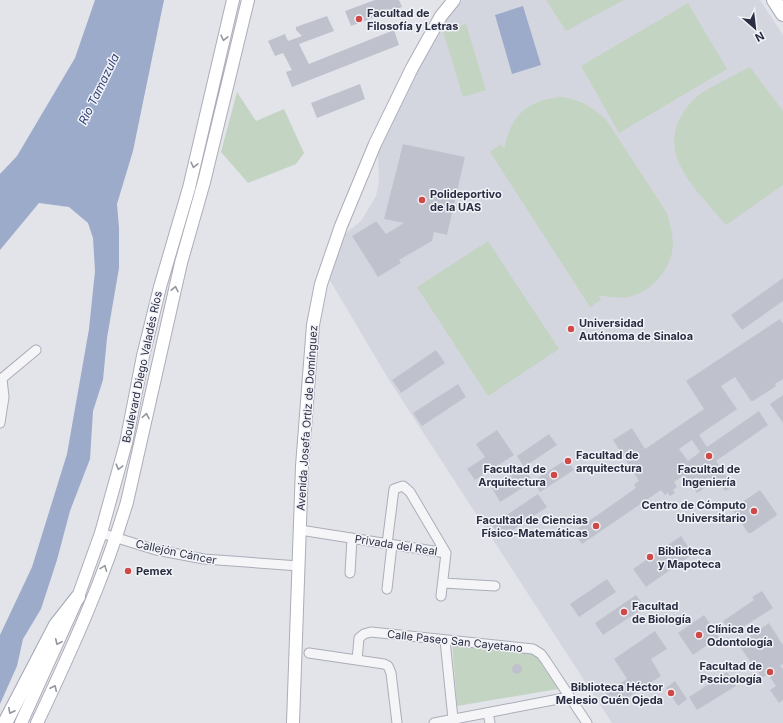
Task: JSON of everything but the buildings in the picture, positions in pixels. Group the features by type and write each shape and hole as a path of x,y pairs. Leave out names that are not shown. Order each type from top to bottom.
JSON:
{"main road":[{"name":"Boulevard Diego Valadés Ríos","path":"21,723 78,598 101,533 126,443 143,356 160,287 189,188 233,0"},
{"name":"Boulevard Diego Valadés Ríos","path":"37,723 72,647 116,538 136,465 181,263 204,182 248,0"},
{"name":"Avenida Josefa Ortiz de Domínguez","path":"293,723 306,403 314,325 321,284 341,226 375,144 412,68 441,16 454,0"},
{"path":"774,0 783,14"},
{"path":"5,723 29,674 56,625 78,598"}],"street":[{"path":"0,423 4,397 1,380 36,350"},
{"name":"Privada del Real","path":"389,544 394,489 402,486 410,492 446,553"},
{"name":"Privada del Real","path":"300,530 446,553"},
{"name":"Callejón Cáncer","path":"101,533 156,550 204,559 299,566"},
{"path":"350,573 352,538"},
{"path":"387,590 389,544"},
{"path":"441,596 446,553"},
{"path":"443,583 495,586"},
{"name":"Calle Paseo San Cayetano","path":"357,660 359,638 364,634 371,632 533,649 541,654 587,723"},
{"path":"445,640 453,719"},
{"path":"309,653 384,664 390,669 397,723"},
{"path":"434,723 569,697"},
{"path":"488,713 490,723"}],"shaded area":[{"name":"Universidad Autónoma de Sinaloa","path":"462,0 760,0 783,35 783,723 612,723 389,380 328,277 341,237 361,221 376,196 379,181 378,154 380,147 432,38"}],"green space":[{"path":"546,0 624,0 566,31"},
{"path":"688,3 727,69 619,133 581,66"},
{"path":"466,24 486,90 463,97 443,31"},
{"path":"750,67 783,111 783,185 726,225 689,181 680,166 675,150 675,134 681,117 698,95"},
{"path":"237,92 256,121 284,109 304,153 296,164 248,183 221,152"},
{"path":"562,97 575,100 586,105 607,121 667,213 672,238 672,255 669,263 654,284 640,293 628,297 598,295 601,300 590,307 490,152 501,144 504,149 511,127 522,111 539,102"},
{"path":"488,241 559,349 488,396 417,287"},
{"path":"452,643 534,653 558,689 457,706"}],"water":[{"name":"Río Tamazula","path":"95,0 164,0 133,151 117,204 119,228 119,268 107,338 103,380 93,411 90,459 70,511 57,560 41,609 23,639 17,666 0,704 0,635 32,567 67,454 89,329 95,271 93,238 88,223 69,207 39,203 0,250 0,174 17,156 75,58"},
{"path":"523,6 541,65 512,74 495,15"}],"place":[{"name":"Facultad de Filosofía y Letras","path":"359,19"},
{"name":"Polideportivo de la UAS","path":"422,200"},
{"name":"Universidad Autónoma de Sinaloa","path":"571,329"},
{"name":"Facultad de Ingeniería","path":"709,456"},
{"name":"Facultad de arquitectura","path":"568,461"},
{"name":"Facultad de Arquitectura","path":"554,475"},
{"name":"Centro de Cómputo Universitario","path":"754,511"},
{"name":"Facultad de Ciencias Físico-Matemáticas","path":"596,526"},
{"name":"Biblioteca y Mapoteca","path":"650,557"},
{"name":"Pemex","path":"128,571"},
{"name":"Facultad de Biología","path":"624,612"},
{"name":"Clínica de Odontología","path":"699,635"},
{"name":"Facultad de Pscicología","path":"770,672"},
{"name":"Biblioteca Héctor Melesio Cuén Ojeda","path":"671,693"}]}
